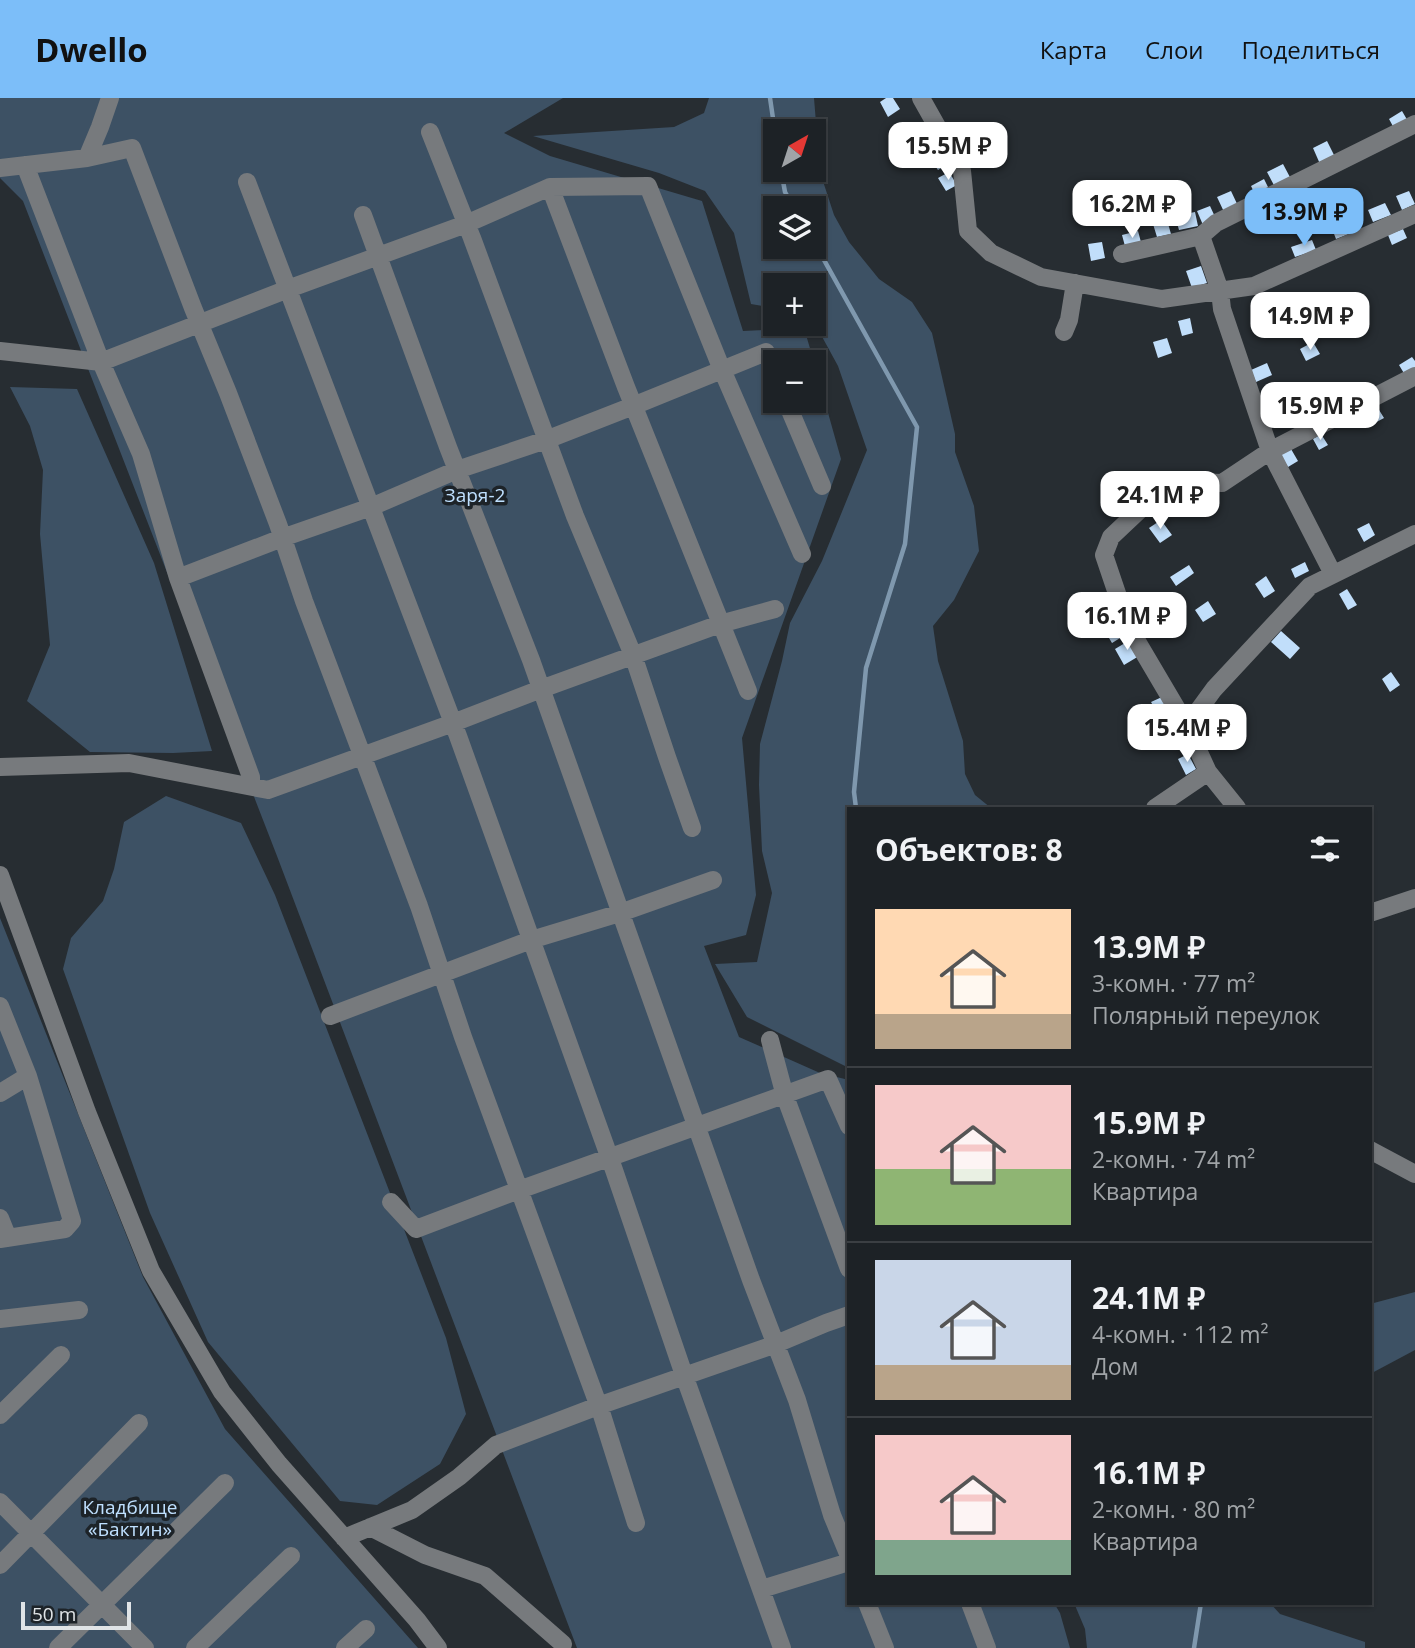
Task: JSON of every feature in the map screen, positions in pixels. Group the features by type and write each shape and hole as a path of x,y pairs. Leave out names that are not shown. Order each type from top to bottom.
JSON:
{"street":[{"path":"87,158 110,98"},
{"path":"920,98 962,171 968,231 991,253 1041,277 1162,299 1254,286 1415,214"},
{"path":"1122,254 1201,236 1216,223 1415,124"},
{"path":"430,132 575,516 633,654 692,828"},
{"path":"0,168 87,158 132,148 228,393 419,906 598,1406 636,1523"},
{"path":"25,165 101,362 141,454 178,578 251,786"},
{"path":"247,182 453,723 610,1158 782,1648"},
{"path":"0,351 101,362 288,289 466,224 550,187 648,186 722,370 802,554"},
{"path":"550,187 633,406 747,691"},
{"path":"363,215 541,688 696,1126 797,1400 832,1514 847,1551"},
{"path":"1201,236 1220,290 1222,309 1270,451 1333,574"},
{"path":"1065,332 1075,283"},
{"path":"178,578 371,507 457,470 546,440 763,353"},
{"path":"1236,807 1208,772 1187,726 1128,626 1104,555 1111,537 1164,487 1193,482 1222,483 1270,451 1415,376"},
{"path":"791,413 822,486"},
{"path":"1187,726 1214,689 1310,586 1415,534"},
{"path":"0,767 129,763 268,790 633,654 720,624 775,609"},
{"path":"1156,807 1208,772"},
{"path":"0,875 87,1112 152,1271 222,1392 279,1464 417,1620 438,1648"},
{"path":"330,1016 531,940 620,913 713,880"},
{"path":"1372,912 1415,898"},
{"path":"0,1006 28,1076 72,1221 65,1229 4,1238 0,1218"},
{"path":"770,1040 785,1096 847,1264"},
{"path":"0,1093 28,1076"},
{"path":"391,1202 416,1229 828,1079 847,1122"},
{"path":"1372,1151 1415,1174"},
{"path":"0,1318 79,1310"},
{"path":"344,1538 412,1510 459,1477 496,1445 847,1316"},
{"path":"2,1407 61,1354"},
{"path":"0,1565 139,1423"},
{"path":"58,1648 225,1482"},
{"path":"0,1502 145,1648"},
{"path":"370,1527 425,1555 485,1576 563,1644"},
{"path":"195,1648 291,1556"},
{"path":"762,1589 847,1563"},
{"path":"868,1605 885,1648"},
{"path":"971,1605 987,1648"},
{"path":"345,1648 366,1629"}],"green space":[{"name":"Заря-2","path":"0,98 563,98 504,133 550,156 702,201 743,331 763,330 763,336 806,336 810,350 763,350 763,413 826,413 826,406 841,459 742,738 756,895 746,935 704,946 739,1037 820,1073 847,1080 847,1605 1055,1605 1070,1648 577,1648 277,856 23,201 0,178"},
{"path":"709,98 814,98 816,119 763,119 763,182 823,182 834,215 849,242 879,279 912,302 932,333 955,434 955,452 974,506 979,551 954,600 933,626 938,661 963,741 965,774 975,795 990,807 847,807 847,1067 747,1017 715,964 757,962 772,893 762,851 760,744 790,623 822,561 867,450 838,366 822,336 826,336 826,273 763,273 763,306 751,304 734,233 705,191 659,173 533,136 674,127 704,113"},
{"path":"10,387 77,389 154,563 212,751 90,752 27,701 50,645 40,534 43,470 30,426"},
{"path":"166,796 241,823 275,895 446,1338 466,1414 440,1464 377,1505 340,1501 208,1342 150,1213 63,969 71,938 103,901 114,869 124,822"},
{"name":"Кладбище «Бактин»","path":"0,918 143,1277 225,1429 418,1648 0,1648"},
{"path":"1415,1292 1415,1350 1372,1373 1372,1303"},
{"path":"1075,1605 1272,1605 1280,1614 1365,1642 1365,1648 1087,1648 1085,1629"}],"building":[{"path":"893,98 900,109 888,117 880,102"},
{"path":"1402,111 1409,123 1395,130 1389,119"},
{"path":"930,127 938,140 928,146 920,133"},
{"path":"1327,141 1335,157 1320,164 1313,148"},
{"path":"942,148 951,162 938,170 929,157"},
{"path":"1283,164 1292,181 1276,189 1267,172"},
{"path":"949,172 957,185 946,191 938,178"},
{"path":"1264,179 1270,191 1257,198 1251,186"},
{"path":"1231,191 1239,208 1225,214 1217,197"},
{"path":"1409,191 1415,204 1402,210 1396,196"},
{"path":"1385,203 1391,215 1373,222 1368,210"},
{"path":"1210,206 1216,219 1203,225 1197,211"},
{"path":"1195,212 1198,226 1179,230 1175,216"},
{"path":"1167,220 1171,234 1157,237 1153,224"},
{"path":"1344,221 1349,234 1336,239 1331,226"},
{"path":"1403,229 1407,238 1392,245 1388,235"},
{"path":"1138,231 1142,246 1126,250 1122,235"},
{"path":"1312,240 1316,250 1295,257 1291,247"},
{"path":"1102,242 1105,258 1091,261 1088,244"},
{"path":"1201,266 1207,283 1192,288 1186,271"},
{"path":"1190,318 1193,333 1182,336 1178,321"},
{"path":"1167,338 1172,353 1158,358 1153,342"},
{"path":"1313,342 1320,354 1306,361 1300,349"},
{"path":"1412,357 1415,369 1405,375 1399,365"},
{"path":"1267,363 1272,375 1256,382 1251,370"},
{"path":"1376,405 1384,418 1369,426 1362,413"},
{"path":"1321,434 1328,445 1319,450 1313,439"},
{"path":"1291,449 1298,461 1288,467 1280,455"},
{"path":"1161,520 1172,535 1160,543 1149,528"},
{"path":"1369,523 1375,535 1364,542 1357,529"},
{"path":"1305,562 1309,571 1295,578 1291,569"},
{"path":"1189,565 1194,573 1176,586 1170,577"},
{"path":"1266,576 1275,591 1264,598 1255,584"},
{"path":"1347,589 1357,605 1348,610 1339,594"},
{"path":"1208,601 1216,614 1203,622 1195,610"},
{"path":"1116,621 1125,635 1112,643 1103,628"},
{"path":"1281,631 1300,648 1290,659 1271,642"},
{"path":"1130,640 1139,656 1124,665 1115,649"},
{"path":"1391,672 1400,685 1390,692 1382,679"},
{"path":"1162,697 1170,712 1160,718 1151,702"},
{"path":"1188,754 1196,769 1186,775 1178,759"}],"waterway":[{"path":"770,98 773,119"},
{"path":"783,182 787,196"},
{"path":"823,259 917,427 905,544 866,668 854,792 856,807"},
{"path":"1194,1648 1201,1605"}]}
